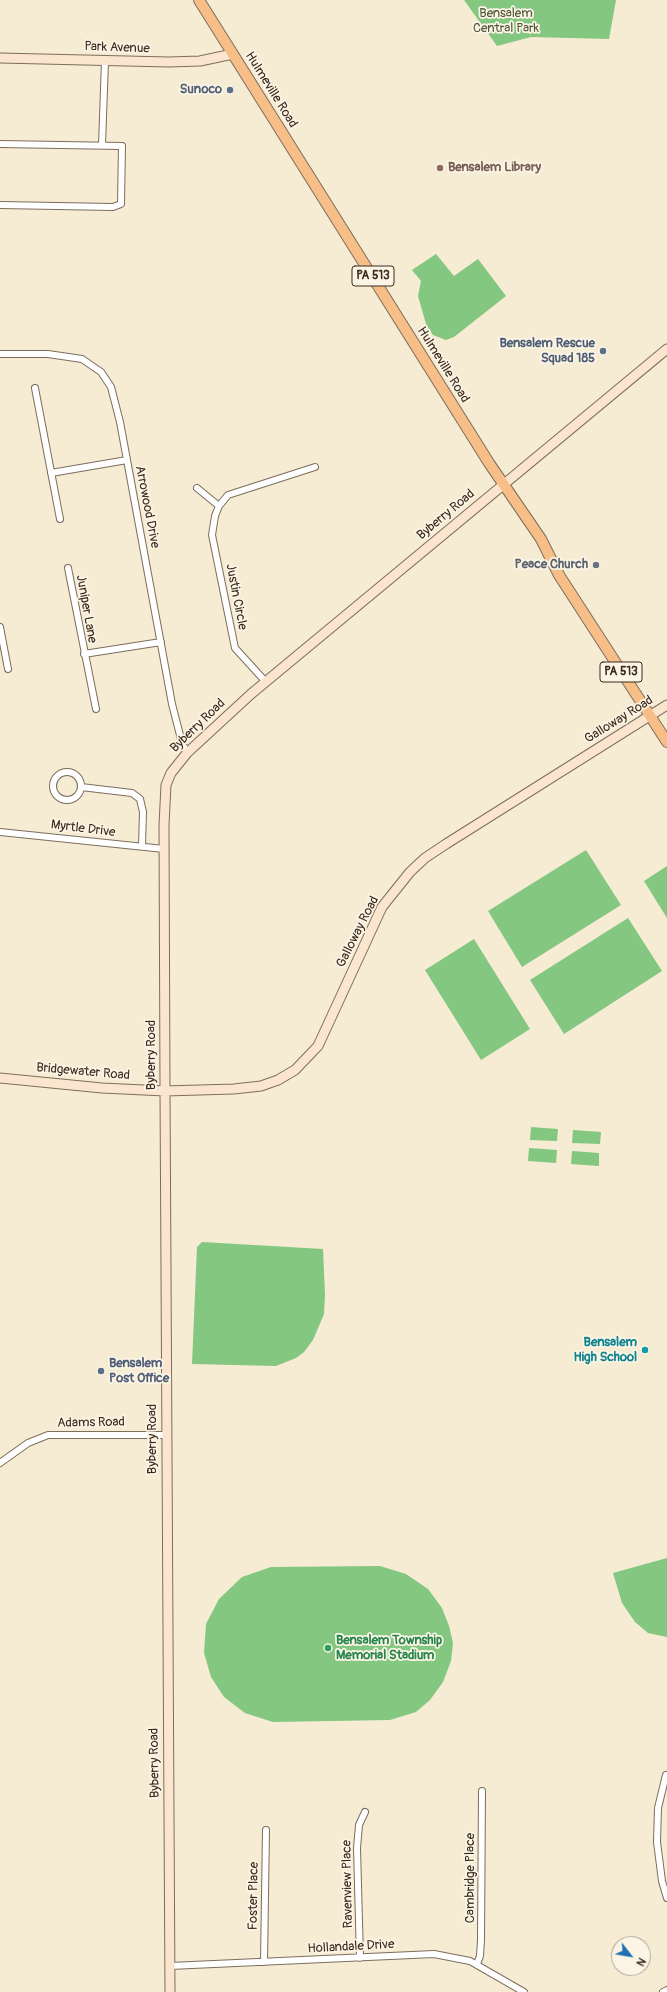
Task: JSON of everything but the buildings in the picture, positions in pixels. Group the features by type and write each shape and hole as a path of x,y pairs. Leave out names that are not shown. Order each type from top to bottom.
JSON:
{"main road":[{"name":"Hulmeville Road","path":"199,0 489,463 541,539 559,575 667,742"}],"street":[{"name":"Park Avenue","path":"0,58 105,61 200,61 233,54"},
{"path":"102,145 105,61"},
{"path":"0,144 122,146 121,204 113,207 0,205"},
{"name":"Byberry Road","path":"170,1992 164,849 166,785 171,773 187,753 266,681 667,349"},
{"name":"Arrowood Drive","path":"0,354 72,356 82,359 101,372 111,387 127,460 172,704 182,743 187,753"},
{"path":"35,388 60,519"},
{"path":"52,473 127,460"},
{"path":"197,488 218,506 228,495 315,467"},
{"name":"Justin Circle","path":"218,506 212,535 235,648 266,681"},
{"name":"Juniper Lane","path":"68,568 96,709"},
{"path":"0,627 8,669"},
{"name":"Juniper Lane","path":"84,654 161,642"},
{"name":"Galloway Road","path":"165,1091 234,1089 261,1086 278,1080 295,1070 318,1046 382,907 410,872 425,858 446,844 667,705"},
{"path":"65,772 74,773 78,777 81,787 75,797 65,800 56,795 53,787 58,775 65,772"},
{"path":"81,787 126,792 140,799 143,812 142,843"},
{"name":"Myrtle Drive","path":"0,832 142,843 164,849"},
{"name":"Bridgewater Road","path":"0,1078 102,1088 165,1091"},
{"name":"Adams Road","path":"0,1463 28,1442 48,1435 166,1435"},
{"path":"666,1775 658,1808 657,1837 658,1859 667,1898"},
{"name":"Cambridge Place","path":"477,1964 480,1956 481,1940 482,1791"},
{"name":"Ravenview Place","path":"360,1958 357,1848 359,1825 365,1812"},
{"name":"Foster Place","path":"264,1962 266,1830"},
{"name":"Hollandale Drive","path":"170,1966 434,1954 458,1957 477,1964 524,1992"}],"green space":[{"name":"Bensalem Central Park","path":"464,0 616,0 609,39 531,37 497,46"},
{"path":"436,254 454,276 478,259 506,296 454,337 446,340 433,335 426,324 418,296 421,281 412,270"},
{"path":"586,850 621,905 522,967 488,911"},
{"path":"667,866 667,918 644,881"},
{"path":"628,918 662,971 564,1034 530,980"},
{"path":"474,939 530,1029 481,1060 425,970"},
{"path":"531,1127 558,1129 557,1141 530,1140"},
{"path":"573,1130 601,1132 600,1144 572,1143"},
{"path":"529,1148 557,1150 556,1163 528,1161"},
{"path":"572,1151 599,1153 599,1166 571,1164"},
{"path":"202,1242 323,1249 325,1295 324,1314 313,1340 304,1352 296,1358 276,1366 192,1364 197,1247"},
{"path":"667,1558 667,1637 648,1633 635,1622 622,1603 613,1573"},
{"name":"Bensalem Township Memorial Stadium","path":"380,1566 406,1574 428,1589 442,1608 449,1626 453,1643 451,1661 443,1682 430,1700 416,1712 390,1720 273,1722 245,1713 224,1697 211,1677 204,1653 206,1624 219,1599 242,1577 271,1567"}],"place":[{"name":"Sunoco","path":"230,90"},
{"name":"Bensalem Library","path":"440,168"},
{"name":"Bensalem Rescue Squad 185","path":"603,351"},
{"name":"Peace Church","path":"596,565"},
{"name":"Bensalem High School","path":"645,1350"},
{"name":"Bensalem Post Office","path":"101,1371"},
{"name":"Bensalem Township Memorial Stadium","path":"328,1648"}]}
